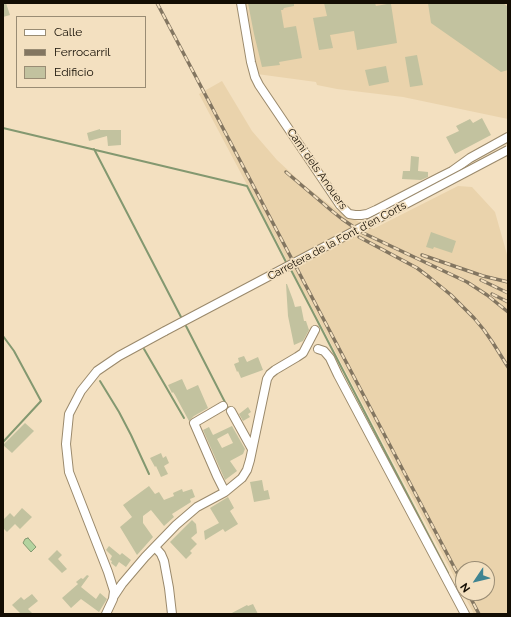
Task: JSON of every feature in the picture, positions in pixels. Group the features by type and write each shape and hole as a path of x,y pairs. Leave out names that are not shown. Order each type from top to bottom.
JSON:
{"street":[{"name":"Camí dels Anouers","path":"241,3 251,62 259,85 340,205 349,214 361,215 376,210 452,171 470,158 508,137"},
{"name":"Carretera de la Font d'en Corts","path":"114,596 114,591 108,572 69,472 66,444 69,414 81,391 97,371 119,356 165,331 276,274 508,150"},
{"path":"106,614 114,596 127,579 176,525 197,507 225,492 238,482 245,474 250,460 267,379 275,370 302,353 316,330"},
{"path":"318,349 324,351 330,358 465,614"},
{"path":"223,406 194,423 225,492"},
{"path":"231,411 252,449"},
{"path":"155,547 161,554 164,561 172,614"}],"shaded area":[{"path":"245,3 508,3 508,119 403,97 337,89 317,85 316,82 257,74"},
{"path":"222,81 252,131 277,160 304,185 338,211 373,229 458,186 472,187 495,212 508,258 508,614 474,614 467,601 495,601 495,561 455,561 455,578 199,94"},
{"path":"28,538 36,547 31,552 23,543 25,539"}],"building":[{"path":"3,3 6,3 10,15 3,17"},
{"path":"248,3 294,3 294,6 281,10 284,28 296,26 302,58 279,62 280,65 262,67"},
{"path":"324,3 375,3 376,6 391,4 397,43 357,50 354,31 330,35 333,48 319,50 313,18 327,16"},
{"path":"428,3 503,3 508,7 508,70 501,72 431,23"},
{"path":"417,55 423,85 410,87 405,57"},
{"path":"386,66 389,82 369,86 365,70"},
{"path":"482,118 491,135 455,154 446,137 459,131 456,126 470,119 473,123"},
{"path":"100,129 121,130 121,145 108,146 107,136 89,141 87,133"},
{"path":"411,156 419,157 418,171 428,172 428,177 421,180 402,179 403,171 410,171"},
{"path":"431,232 456,241 452,253 434,247 433,249 426,247"},
{"path":"286,284 295,307 301,306 304,321 306,321 309,330 303,341 294,345 288,316"},
{"path":"244,356 247,362 258,357 263,370 241,378 234,364 239,362 238,358"},
{"path":"182,379 187,390 198,385 208,408 194,416 189,421 168,385"},
{"path":"248,407 251,412 248,414 250,417 243,421 239,414"},
{"path":"25,423 34,431 12,453 3,445"},
{"path":"232,426 245,449 243,454 230,461 237,471 225,480 203,430 209,427 213,435","holes":["228,433 233,443 222,448 217,439"]},
{"path":"161,453 163,458 166,456 169,463 164,466 168,474 161,477 150,458"},
{"path":"262,480 264,491 268,490 270,499 254,502 250,482"},
{"path":"149,486 155,494 159,492 164,500 174,496 173,493 182,489 183,492 192,489 195,497 190,499 191,502 172,514 174,517 164,526 151,510 143,516 143,523 153,537 137,555 120,527 132,517 123,505"},
{"path":"228,497 234,508 230,511 238,524 225,532 223,529 205,540 204,531 219,523 210,508"},
{"path":"22,508 32,517 20,529 15,524 7,532 3,528 3,520 10,513 14,517"},
{"path":"192,520 196,524 197,533 191,538 197,544 190,551 192,553 186,559 170,542"},
{"path":"109,546 120,555 122,553 131,560 126,567 119,562 116,567 111,563 112,561 110,560 112,556 106,550"},
{"path":"57,550 62,555 58,559 67,569 62,573 48,559"},
{"path":"87,575 89,576 81,587 96,599 100,593 107,599 99,612 81,599 71,608 62,598 78,584 76,582 81,578 83,579"},
{"path":"32,594 38,601 28,609 33,614 21,614 12,605 21,597 24,600"},
{"path":"253,604 258,614 230,614 247,605"}],"waterway":[{"path":"3,128 247,186 287,264"},
{"path":"94,149 181,317"},
{"path":"290,268 448,573"},
{"path":"186,326 229,410"},
{"path":"3,336 14,351 41,401 3,442"},
{"path":"144,349 184,418"},
{"path":"100,381 119,412 149,474"}],"railway":[{"path":"157,3 455,569"},
{"path":"286,172 332,211 361,232 467,282 487,295 508,312"},
{"path":"359,237 417,268 451,295 484,330 508,367"},
{"path":"422,255 483,276 508,282"},
{"path":"481,280 508,293"},
{"path":"492,294 508,302"},
{"path":"472,601 479,614"}]}
